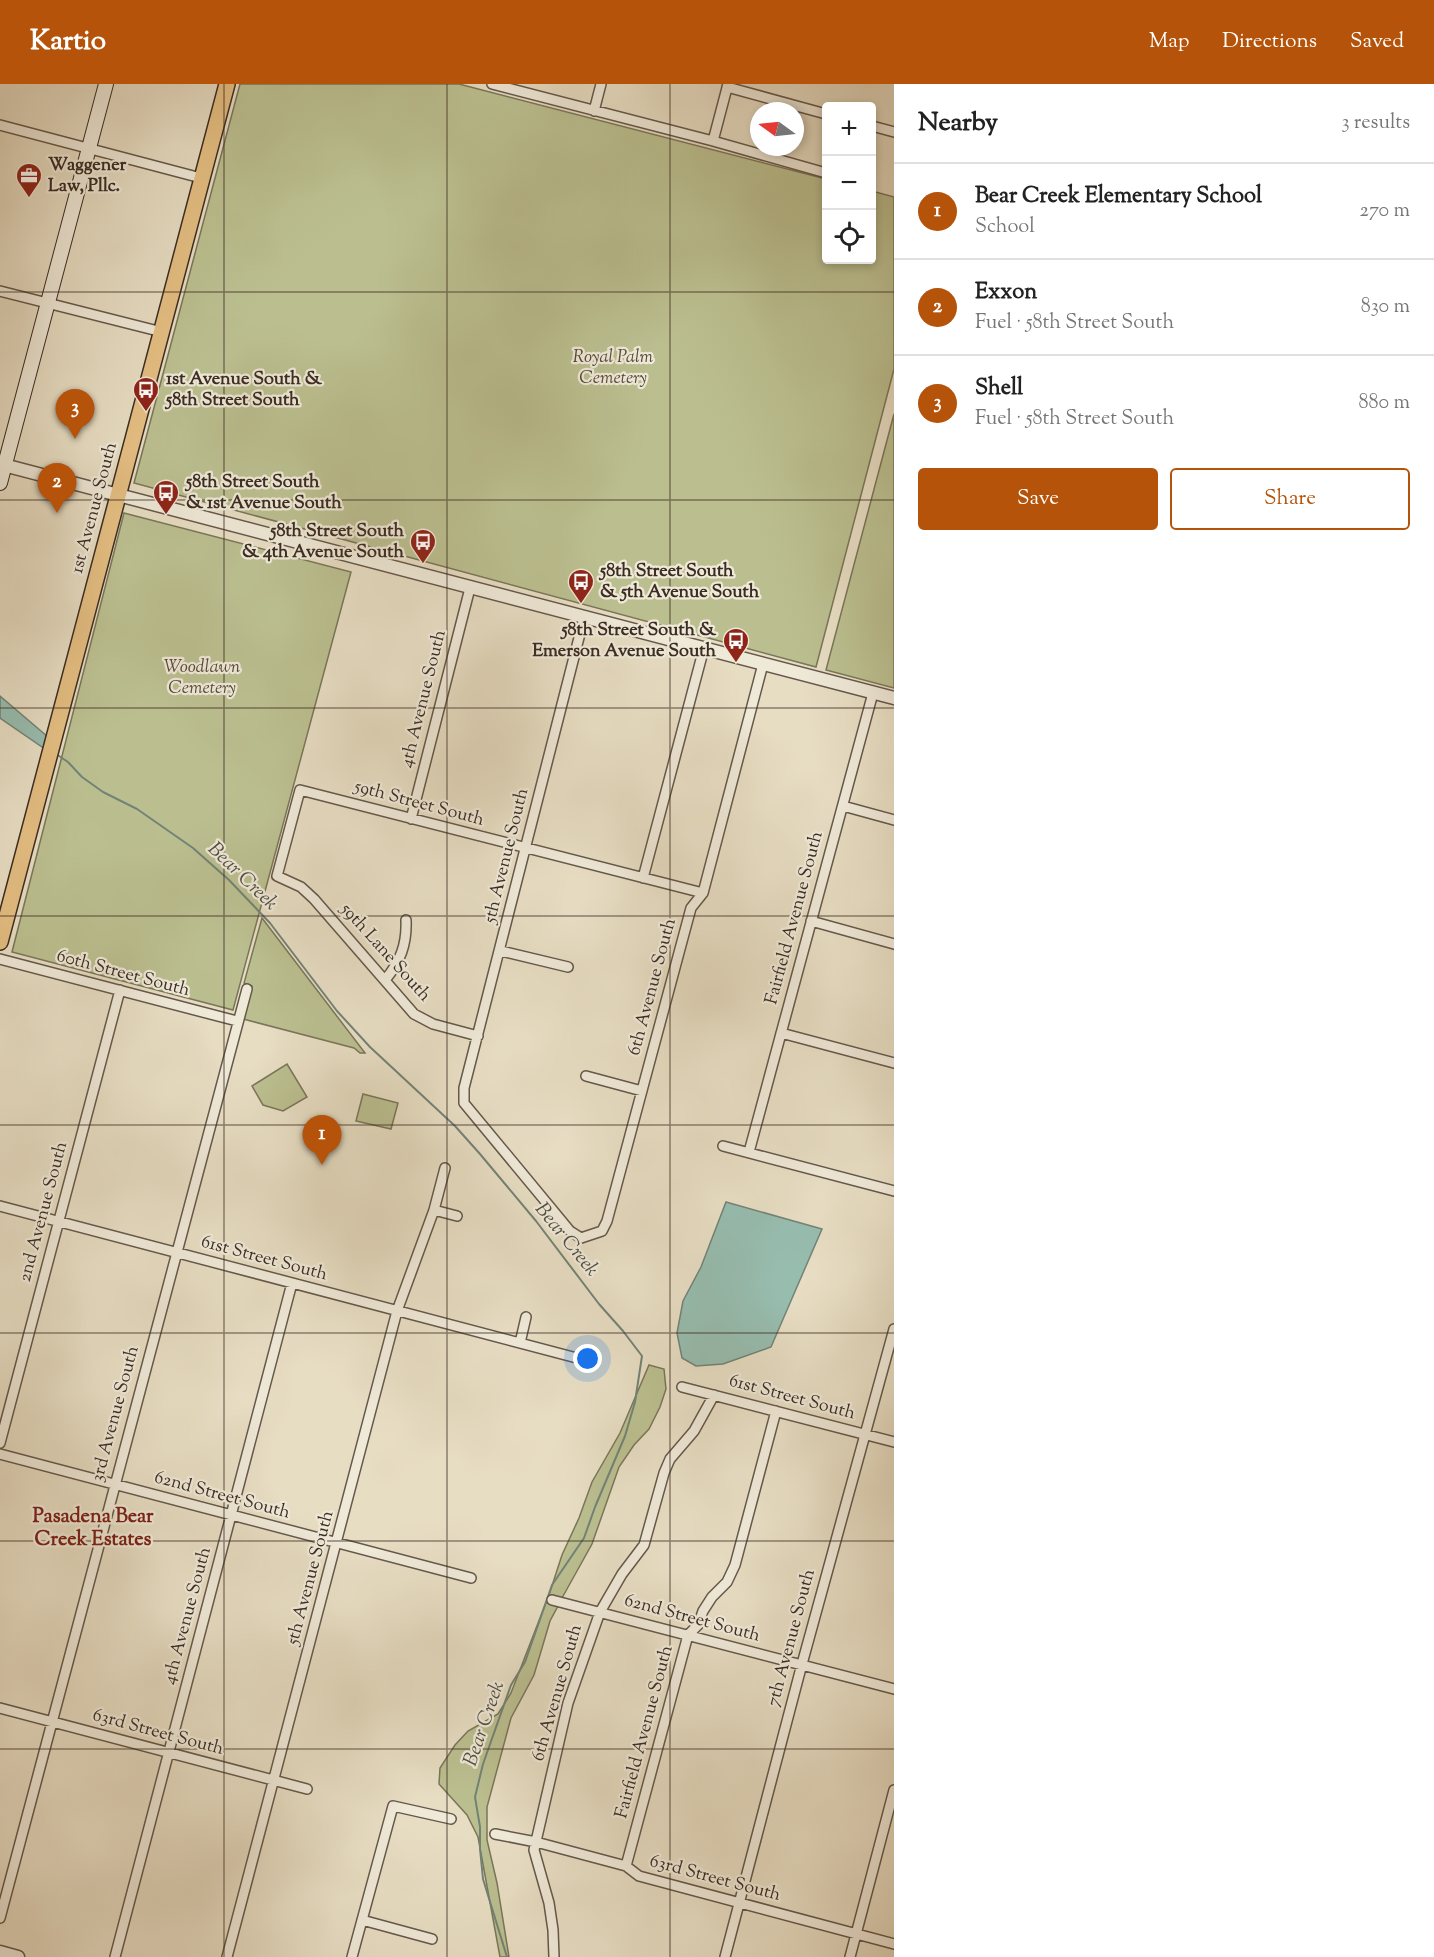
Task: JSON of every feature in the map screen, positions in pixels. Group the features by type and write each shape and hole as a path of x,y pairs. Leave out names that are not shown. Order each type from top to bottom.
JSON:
{"main road":[{"path":"0,483 2,464 48,303 106,84"},
{"name":"1st Avenue South","path":"0,942 227,84"}],"street":[{"path":"492,84 822,172"},
{"path":"594,111 601,84"},
{"path":"712,141 727,85 822,113"},
{"path":"0,125 201,178"},
{"path":"876,127 894,132"},
{"path":"0,291 162,332"},
{"path":"2,464 894,698"},
{"name":"4th Avenue South","path":"411,819 470,588"},
{"name":"5th Avenue South","path":"581,1238 570,1232 464,1103 464,1088 501,951 524,849 584,618"},
{"path":"644,878 704,648"},
{"name":"6th Avenue South","path":"581,1238 602,1231 607,1221 691,908 703,893 763,664"},
{"name":"Fairfield Avenue South","path":"749,1152 873,693"},
{"name":"59th Street South","path":"277,876 300,790 703,893"},
{"path":"843,806 894,820"},
{"name":"59th Lane South","path":"277,876 301,888 314,899 414,1014 433,1024 478,1036"},
{"path":"385,980 396,967 401,956 406,935 406,920"},
{"path":"811,921 894,944"},
{"path":"501,951 568,967"},
{"name":"60th Street South","path":"0,959 237,1021"},
{"name":"3rd Avenue South","path":"0,1918 247,988"},
{"name":"2nd Avenue South","path":"0,1443 120,990"},
{"path":"781,1033 894,1063"},
{"path":"586,1076 642,1091"},
{"path":"723,1146 894,1191"},
{"name":"5th Avenue South","path":"227,1957 338,1543 397,1311 434,1210 445,1168"},
{"name":"61st Street South","path":"0,1206 592,1362"},
{"path":"434,1210 457,1216"},
{"name":"4th Avenue South","path":"115,1957 292,1283"},
{"path":"520,1343 526,1317"},
{"name":"7th Avenue South","path":"725,1957 894,1329"},
{"name":"61st Street South","path":"682,1387 894,1442"},
{"name":"6th Avenue South","path":"554,1957 549,1903 534,1850 568,1703 600,1612 622,1574 644,1545 670,1459 694,1431 714,1395"},
{"name":"Fairfield Avenue South","path":"627,1866 688,1635 698,1626 703,1611 712,1597 728,1582 735,1565 776,1411"},
{"name":"62nd Street South","path":"0,1454 471,1578"},
{"name":"62nd Street South","path":"552,1600 894,1689"},
{"name":"63rd Street South","path":"0,1708 307,1789"},
{"path":"850,1957 894,1790"},
{"path":"352,1957 393,1806 452,1819"},
{"name":"63rd Street South","path":"495,1834 536,1842 627,1866 639,1876 894,1944"},
{"path":"362,1920 432,1939"},
{"path":"0,1952 18,1957"}],"green space":[{"name":"Royal Palm Cemetery","path":"240,84 459,84 822,178 822,264 876,264 876,192 894,197 894,369 816,667 134,483"},
{"path":"894,414 894,688 826,670"},
{"name":"Woodlawn Cemetery","path":"124,513 351,572 233,1010 12,952"},
{"path":"262,918 365,1053 360,1053 354,1048 243,1019 252,986 244,983"},
{"path":"287,1064 307,1097 283,1111 263,1105 252,1086"},
{"path":"363,1094 398,1103 391,1129 356,1121"},
{"path":"649,1365 664,1369 666,1389 660,1407 649,1429 634,1445 619,1467 592,1544 562,1598 549,1595 562,1555 592,1482 620,1433"},
{"path":"547,1600 547,1603 558,1606 550,1621 534,1675 511,1718 487,1807 487,1840 497,1883 509,1957 500,1957 478,1837 467,1815 439,1784 440,1768 455,1745 468,1731 498,1714 511,1693"}],"shaded area":[{"path":"0,696 48,737 45,749 0,718"},
{"path":"726,1202 822,1229 771,1347 723,1364 696,1366 682,1358 677,1333 683,1301 701,1267"}],"waterway":[{"name":"Bear Creek","path":"56,754 103,792 137,809 193,848 229,880 270,923 337,1011 370,1047 455,1126 480,1154 642,1356 635,1402 625,1436 584,1538 552,1585 525,1662 511,1685 483,1764 475,1797 480,1827 483,1879 507,1957"}],"place":[{"name":"Waggener Law, Pllc.","path":"29,199"},
{"name":"1st Avenue South & 58th Street South","path":"146,413"},
{"name":"Shell","path":"75,439"},
{"name":"Exxon","path":"57,513"},
{"name":"58th Street South & 1st Avenue South","path":"166,516"},
{"name":"58th Street South & 4th Avenue South","path":"423,565"},
{"name":"58th Street South & 5th Avenue South","path":"581,605"},
{"name":"58th Street South & Emerson Avenue South","path":"736,664"},
{"name":"Bear Creek Elementary School","path":"322,1165"}],"district":[{"name":"Pasadena Bear Creek Estates","path":"93,1528"}]}
